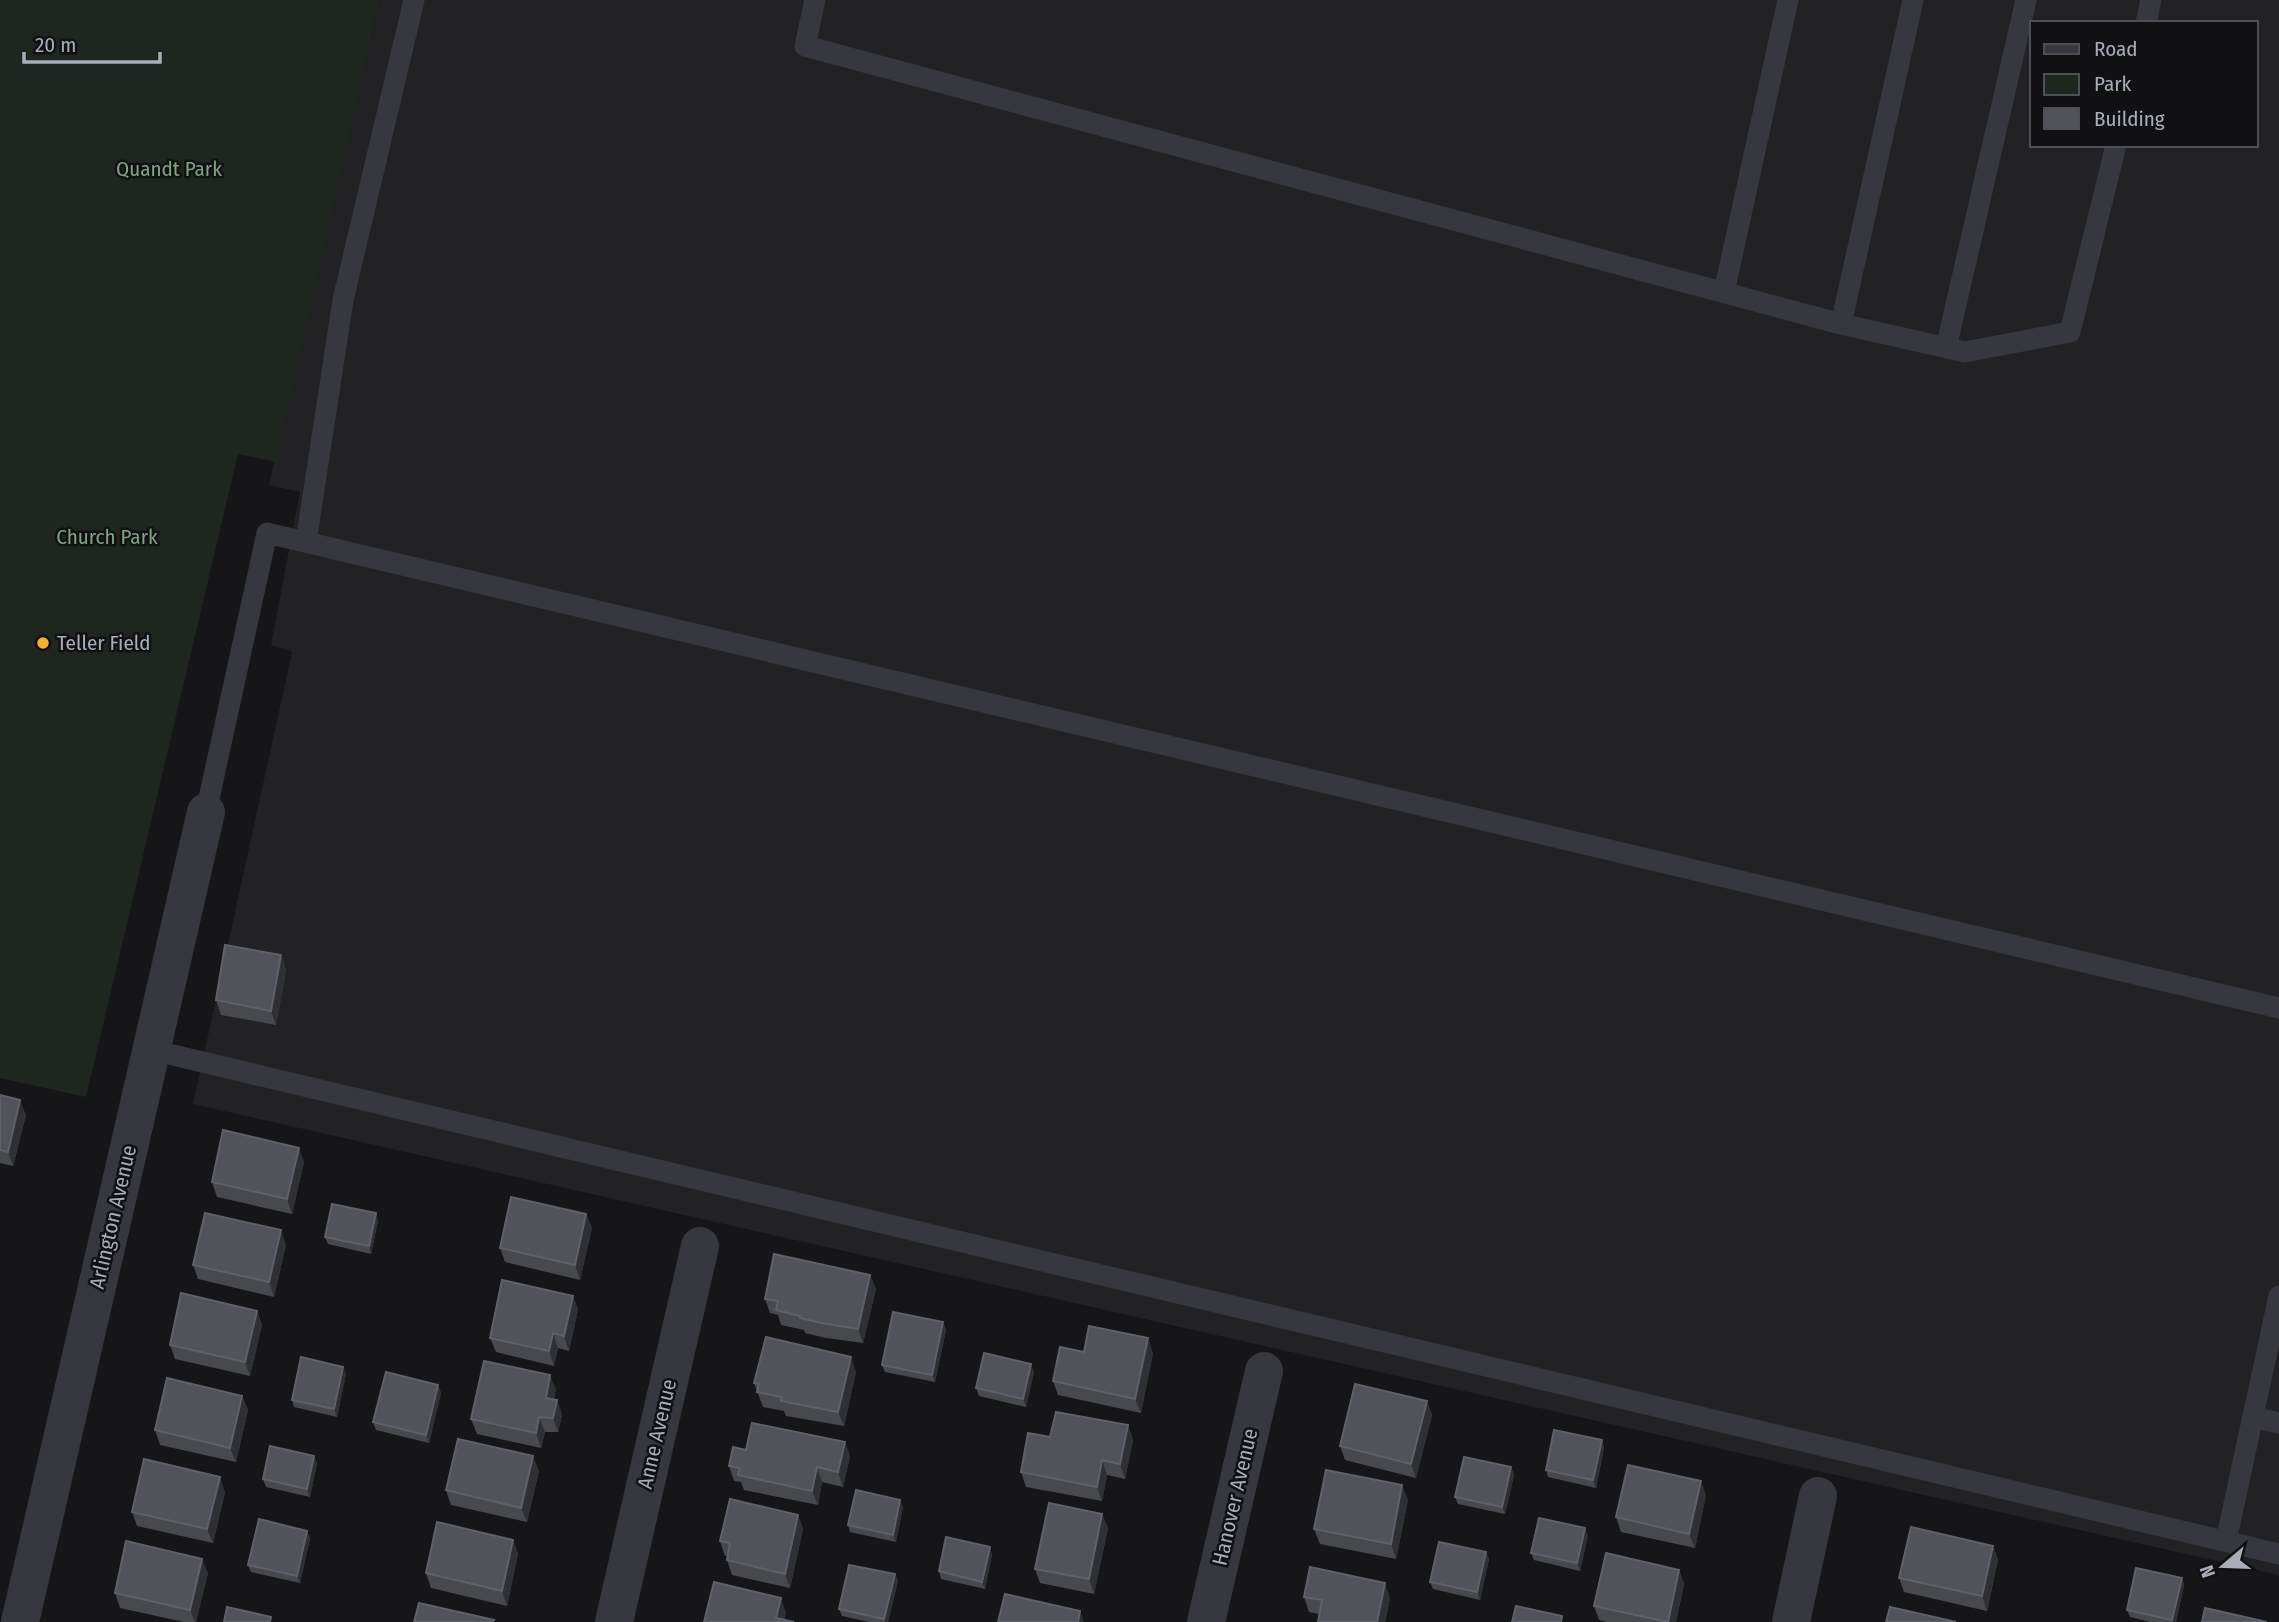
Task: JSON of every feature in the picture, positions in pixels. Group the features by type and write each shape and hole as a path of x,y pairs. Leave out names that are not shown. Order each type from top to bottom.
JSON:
{"street":[{"name":"Arlington Avenue","path":"20,1622 206,812"},
{"name":"Anne Avenue","path":"614,1622 700,1246"},
{"name":"Hanover Avenue","path":"1206,1622 1264,1371"},
{"path":"1791,1622 1818,1496"}],"lane":[{"path":"306,542 343,299 414,0"},
{"path":"815,0 805,46 1841,324 1965,352 2070,332 2116,147"},
{"path":"1724,292 1788,0"},
{"path":"1841,324 1913,0"},
{"path":"1946,348 2026,0"},
{"path":"2146,21 2151,0"},
{"path":"206,812 267,533 2279,1008"},
{"path":"152,1050 2279,1554"},
{"path":"2226,1541 2279,1296"},
{"path":"2254,1417 2279,1423"}],"shaded area":[{"path":"380,0 2279,0 2279,1575 193,1104 292,652 271,645 300,492 269,485"}],"green space":[{"path":"0,0 380,0 276,462 238,454 86,1097 0,1078"}],"building":[{"path":"225,945 281,955 271,1011 216,1000"},
{"path":"0,1095 20,1100 8,1152 0,1150"},
{"path":"223,1130 299,1148 287,1199 212,1182"},
{"path":"511,1197 586,1214 575,1265 500,1248"},
{"path":"332,1204 376,1213 369,1246 325,1237"},
{"path":"205,1213 281,1230 269,1282 193,1265"},
{"path":"774,1254 870,1275 858,1329 821,1323 776,1310 778,1301 765,1299"},
{"path":"502,1280 573,1296 564,1336 553,1333 549,1351 490,1338"},
{"path":"181,1293 257,1311 245,1362 170,1345"},
{"path":"893,1312 943,1322 932,1375 882,1365"},
{"path":"1089,1326 1148,1338 1135,1399 1053,1381 1060,1347 1084,1352"},
{"path":"766,1337 851,1357 838,1412 781,1401 782,1397 757,1392 759,1384 754,1383"},
{"path":"984,1353 1031,1364 1023,1399 976,1388"},
{"path":"301,1357 343,1367 334,1409 292,1400"},
{"path":"484,1361 550,1375 546,1398 557,1400 553,1418 539,1417 536,1433 471,1419"},
{"path":"386,1372 438,1385 426,1435 373,1422"},
{"path":"167,1378 242,1396 230,1448 155,1430"},
{"path":"1355,1384 1427,1401 1411,1464 1340,1446"},
{"path":"1056,1412 1128,1425 1120,1464 1102,1460 1097,1487 1021,1472 1028,1433 1050,1437"},
{"path":"752,1423 845,1442 838,1472 817,1467 812,1491 738,1475 740,1468 729,1466 733,1447 746,1450"},
{"path":"1554,1430 1602,1440 1593,1480 1546,1470"},
{"path":"458,1439 533,1456 521,1508 446,1490"},
{"path":"270,1446 314,1456 307,1489 263,1479"},
{"path":"1464,1457 1511,1467 1502,1507 1455,1497"},
{"path":"144,1459 220,1477 207,1529 132,1512"},
{"path":"1628,1465 1701,1481 1689,1534 1616,1517"},
{"path":"1326,1470 1402,1485 1391,1544 1314,1529"},
{"path":"856,1490 900,1500 893,1535 848,1525"},
{"path":"730,1499 798,1515 785,1574 727,1560 730,1543 720,1541"},
{"path":"1049,1503 1102,1514 1089,1579 1035,1569"},
{"path":"1539,1518 1585,1528 1577,1563 1531,1553"},
{"path":"259,1519 307,1531 297,1576 248,1565"},
{"path":"437,1522 513,1540 502,1591 426,1573"},
{"path":"1911,1527 1993,1546 1982,1596 1899,1578"},
{"path":"946,1537 990,1547 982,1582 939,1571"},
{"path":"126,1541 202,1559 190,1610 115,1593"},
{"path":"1439,1542 1486,1552 1477,1592 1430,1582"},
{"path":"1606,1553 1679,1570 1668,1622 1594,1606"},
{"path":"849,1565 895,1574 884,1619 839,1609"},
{"path":"1310,1567 1385,1583 1377,1622 1318,1622 1322,1600 1304,1597"},
{"path":"2136,1568 2182,1578 2172,1620 2127,1610"},
{"path":"714,1582 781,1598 776,1618 794,1622 704,1622"},
{"path":"1005,1594 1080,1611 1078,1622 998,1622"},
{"path":"419,1603 494,1620 414,1622"},
{"path":"1516,1606 1562,1616 1561,1622 1512,1622"},
{"path":"227,1607 271,1617 270,1622 224,1622"},
{"path":"1890,1607 1956,1622 1886,1622"},
{"path":"2205,1608 2267,1622 2202,1622"}],"place":[{"name":"Teller Field","path":"43,643"}],"park label":[{"name":"Quandt Park","path":"169,169"},
{"name":"Church Park","path":"107,537"}]}
